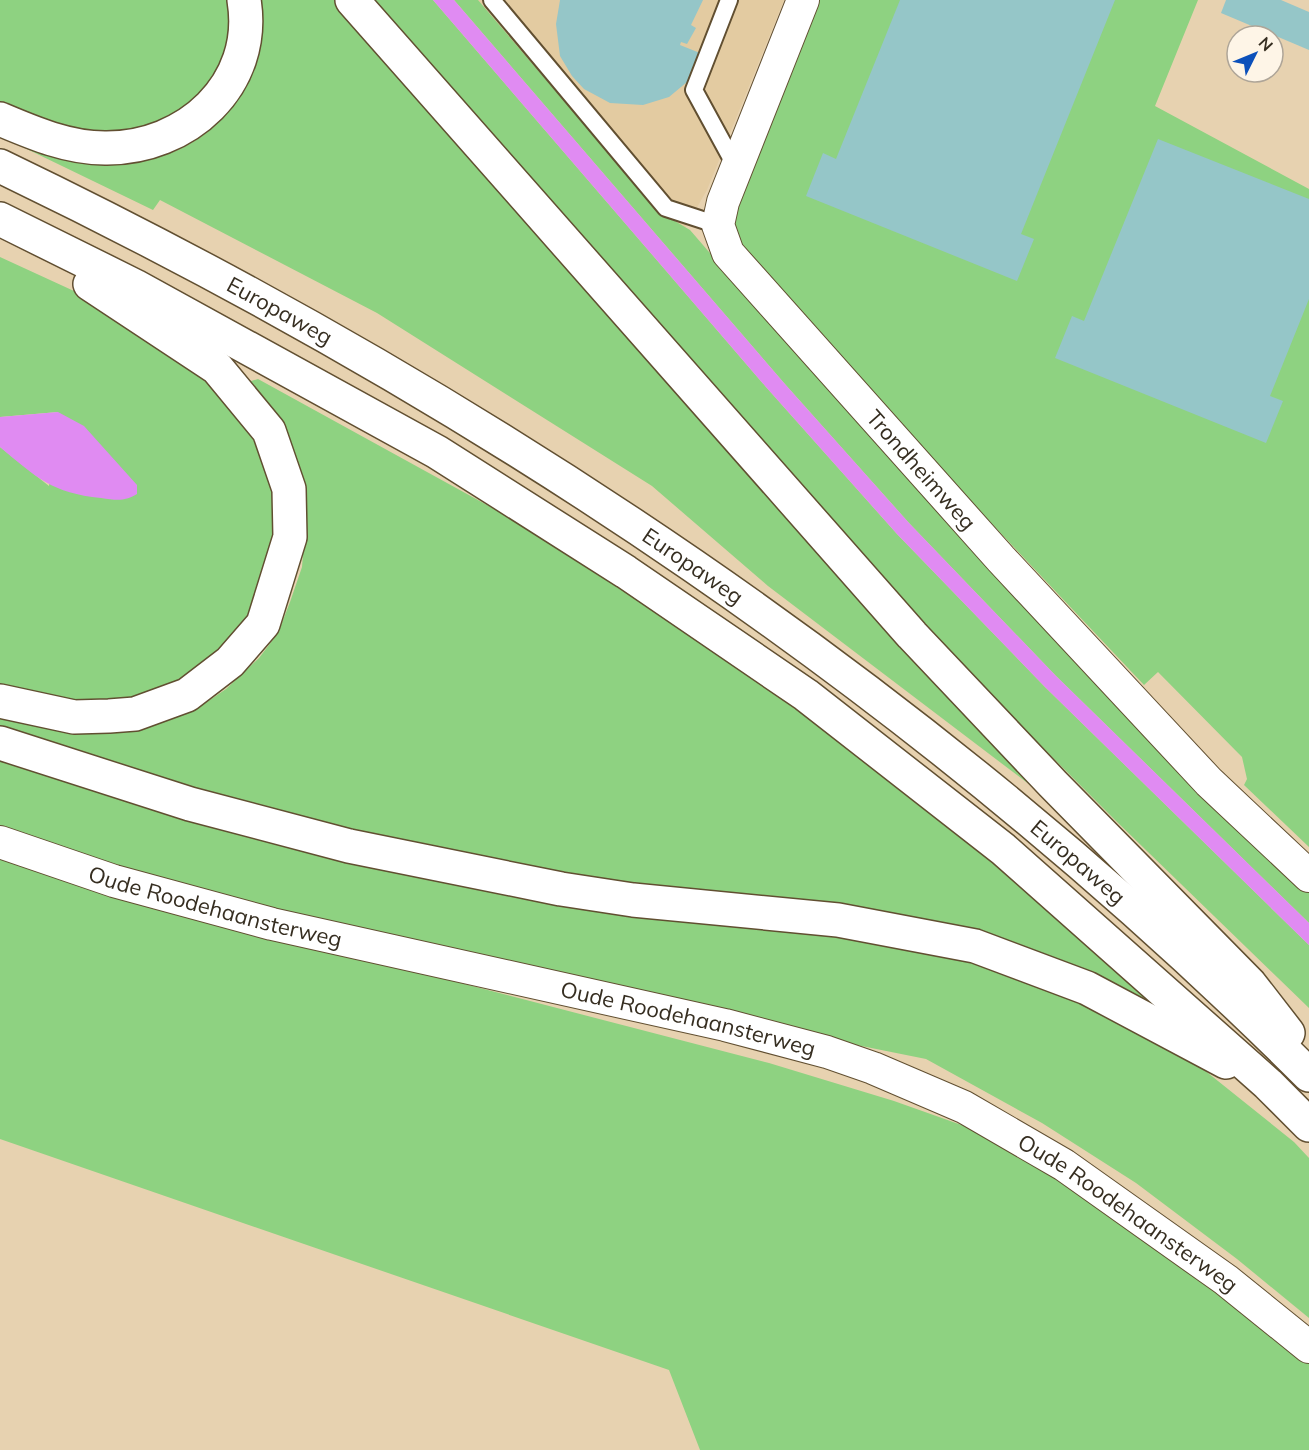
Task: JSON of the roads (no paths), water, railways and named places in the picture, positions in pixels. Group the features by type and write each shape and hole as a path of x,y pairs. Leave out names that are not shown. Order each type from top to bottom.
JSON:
{"highway":[{"path":"0,119 48,138 83,146 131,147 171,136 192,124 206,110 222,93 235,69 244,30 244,0"},
{"path":"352,0 912,635 1053,784 1250,984 1309,1060"},
{"name":"Europaweg","path":"0,166 245,290 458,411 659,542 833,664 1025,816 1189,960 1309,1074"},
{"name":"Europaweg","path":"0,219 135,286 437,452 626,572 806,695 1003,849 1268,1084 1309,1125"},
{"path":"0,227 217,368 269,431 289,489 290,537 263,624 230,662 187,695 135,714 109,716 74,717 0,701"},
{"path":"0,743 190,804 349,846 561,889 633,900 848,922 975,946 1087,988 1268,1084"}],"street":[{"path":"718,225 723,202 736,167 803,0"},
{"name":"Trondheimweg","path":"718,225 728,253 1001,559 1209,782 1309,876"},
{"name":"Oude Roodehaansterweg","path":"0,842 114,881 272,924 725,1025 826,1052 873,1068 964,1107 1064,1165 1217,1274 1309,1347"}],"lane":[{"path":"492,0 666,208 718,225"},
{"path":"729,0 694,90 736,167"}]}
